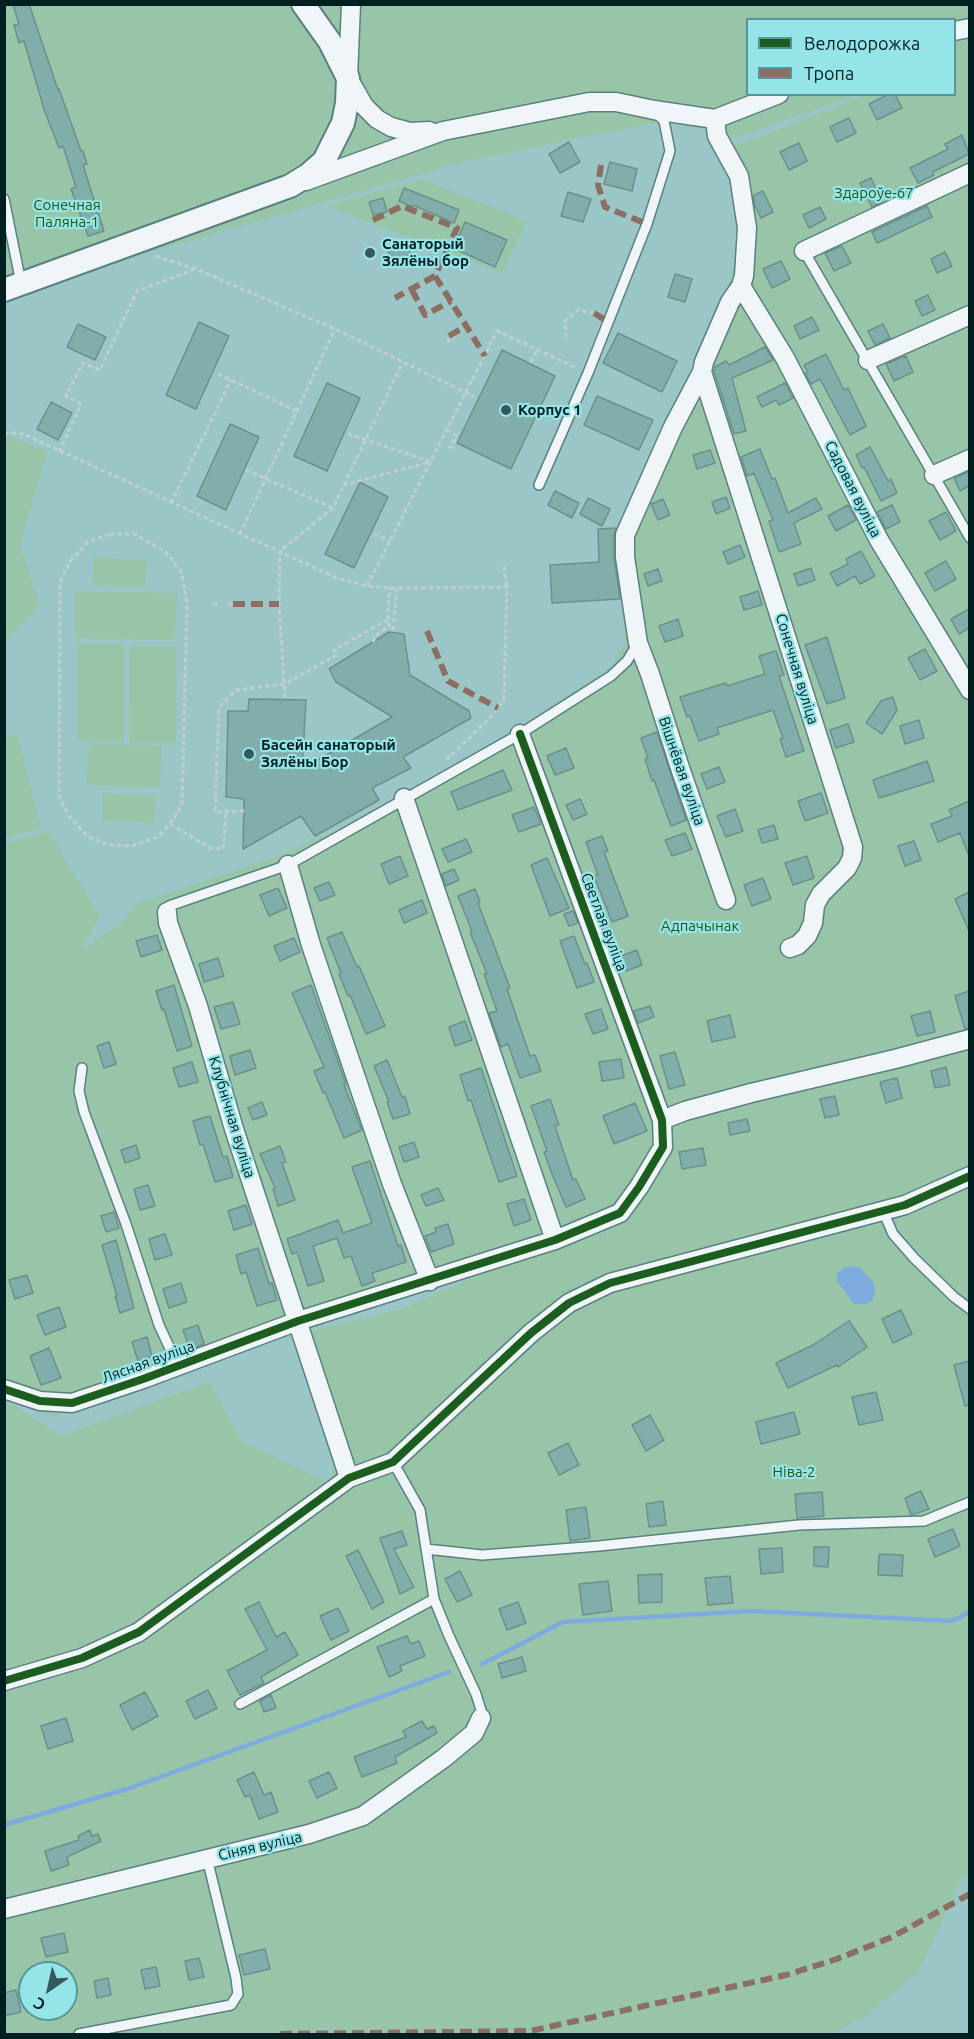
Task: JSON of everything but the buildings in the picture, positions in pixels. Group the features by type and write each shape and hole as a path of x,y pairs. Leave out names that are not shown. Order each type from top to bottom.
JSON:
{"street":[{"path":"303,4 330,42 363,106 377,119 391,127 410,132 443,131"},
{"path":"290,186 308,175 324,161 343,123 348,103 351,4"},
{"path":"13,286 443,131 589,102 616,102 716,119 774,96"},
{"path":"716,119 717,136 739,176 747,228 744,276 741,285"},
{"path":"804,252 969,173"},
{"name":"Вішнёвая вуліца","path":"726,900 638,643 625,557 624,535 673,427 702,372 704,362 730,302 741,285"},
{"name":"Садовая вуліца","path":"741,285 785,358 879,540 969,690"},
{"path":"868,360 969,315"},
{"name":"Сонечная вуліца","path":"702,372 853,847 852,858 847,868 821,894 807,936 798,945 790,948"},
{"path":"934,475 969,459"},
{"name":"Светлая вуліца","path":"520,734 662,1120"},
{"path":"404,798 555,1240"},
{"path":"288,865 311,945 392,1184 430,1281"},
{"name":"Клубнічная вуліца","path":"167,912 168,923 198,1005 234,1129 349,1478"},
{"path":"662,1120 685,1111 752,1093 969,1039"},
{"name":"Лясная вуліца","path":"4,1389 40,1401 72,1403 298,1321 555,1240 620,1213 663,1148 662,1120"},
{"path":"4,1682 82,1658 139,1632 349,1478 393,1462 531,1333 569,1303 610,1283 905,1205 969,1176"},
{"name":"Сіняя вуліца","path":"4,1908 309,1834 363,1816 444,1758 474,1733 481,1719"}],"lane":[{"path":"539,485 588,373 647,224 670,151 664,121 654,110"},
{"path":"4,199 13,286"},
{"path":"804,252 969,538"},
{"path":"167,912 169,906 288,865 520,734 611,676 627,661 638,643"},
{"path":"82,1068 80,1091 84,1112 126,1224 159,1325 178,1366"},
{"path":"884,1211 893,1234 954,1298 969,1309"},
{"path":"393,1462 420,1510 434,1599 448,1636 476,1694 481,1719"},
{"path":"426,1549 482,1555 599,1546 799,1525 924,1521 969,1502"},
{"path":"240,1704 434,1599"},
{"path":"79,2034 231,2005 238,1994 237,1978 207,1858"}],"path":[{"path":"136,241 147,253 196,268 335,329 475,397"},
{"path":"59,452 81,404 66,396 83,363 100,370 137,291 196,268"},
{"path":"566,337 565,321 578,310 594,314"},
{"path":"240,534 335,329"},
{"path":"367,586 497,331 588,373"},
{"path":"447,342 456,336"},
{"path":"531,362 537,350"},
{"path":"285,697 279,604 280,551 333,508 402,363"},
{"path":"218,374 297,411"},
{"path":"171,503 231,380"},
{"path":"447,430 456,435 450,447 458,436"},
{"path":"4,433 21,433 337,578 367,586 390,588 507,587"},
{"path":"348,434 430,462"},
{"path":"343,485 430,462"},
{"path":"246,470 333,508"},
{"path":"110,534 134,534 165,551 181,571 187,602 182,805 170,824 157,837 132,846 108,845 87,836 68,814 59,796 60,582 70,560 87,542 110,534"},
{"path":"374,534 390,541"},
{"path":"437,768 493,715 504,699 507,658 507,587 504,566"},
{"path":"373,642 376,635 389,627 390,588"},
{"path":"393,630 397,588"},
{"path":"213,604 218,604"},
{"path":"228,604 233,604"},
{"path":"244,811 215,812 219,707 236,690 284,684 337,655 334,650 389,619"},
{"path":"170,824 210,848 223,849 226,812"}],"green space":[{"path":"5,5 969,5 970,1875 961,1879 919,1972 866,2016 833,2034 326,2034 327,2026 300,2034 5,2034 4,1400 62,1436 209,1382 243,1442 329,1483 340,1440 303,1333 402,1309 492,1269 301,1329 53,1417 5,1397 5,843 49,832 100,916 82,950 126,919 134,905 267,860 348,826 516,729 612,667 625,642 621,560 727,296 739,237 733,180 718,147 743,143 863,96 956,96 956,18 746,18 746,96 853,96 736,138 664,121 466,161 147,253 5,302"},
{"path":"421,179 527,221 502,273 327,206"},
{"path":"8,435 47,452 20,545 40,606 5,641 4,436"},
{"path":"94,557 147,560 145,587 92,585"},
{"path":"75,591 177,593 175,640 75,638"},
{"path":"77,644 124,644 124,742 77,741"},
{"path":"130,646 176,646 176,743 129,743"},
{"path":"17,734 41,828 5,838 5,738"},
{"path":"89,743 161,746 160,788 87,785"},
{"path":"103,793 156,796 155,823 102,820"}],"water":[{"path":"852,1266 860,1268 874,1283 875,1292 872,1301 867,1304 854,1304 837,1281 837,1274 844,1268"}],"waterway":[{"path":"482,1664 563,1622 752,1611 951,1621 970,1612"},
{"path":"4,1825 127,1789 449,1672"}],"marked path":[{"path":"601,165 598,185 605,207 647,224"},
{"path":"373,220 402,206 457,228 435,276 395,298"},
{"path":"435,276 485,356"},
{"path":"412,290 425,315 451,301"},
{"path":"594,313 608,322"},
{"path":"449,336 466,326"},
{"path":"233,604 279,604"},
{"path":"427,631 448,681 498,708"},
{"path":"280,2034 530,2031 786,1975 837,1959 892,1937 970,1894"}],"cycle path":[{"path":"4,1389 40,1401 72,1403 298,1321 555,1240 620,1213 663,1147 662,1120 520,734"},
{"path":"4,1681 82,1658 139,1632 349,1478 393,1462 531,1333 569,1303 610,1283 905,1205 970,1176"}],"place":[{"name":"Санаторый Зялёны бор","path":"370,253"},
{"name":"Корпус 1","path":"506,410"},
{"name":"Басейн санаторый Зялёны Бор","path":"249,754"}],"park label":[{"name":"Здароўе-67","path":"874,193"},
{"name":"Сонечная Паляна-1","path":"67,214"},
{"name":"Адпачынак","path":"700,926"},
{"name":"Ніва-2","path":"794,1472"}]}
